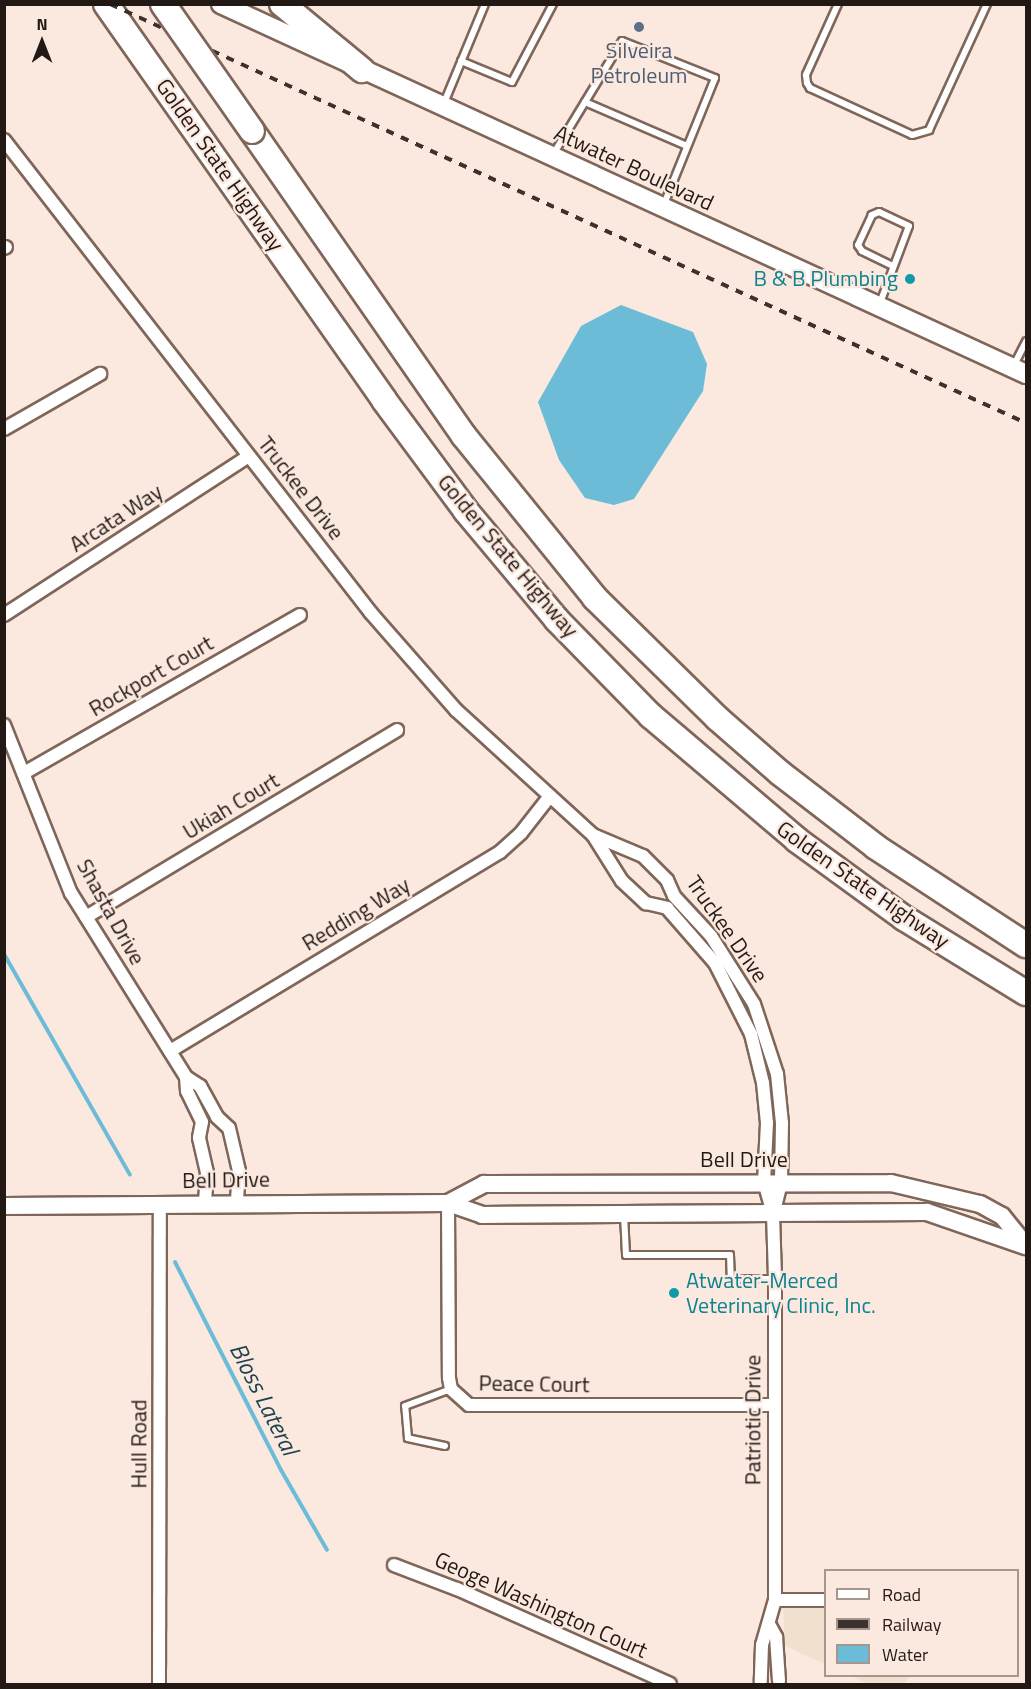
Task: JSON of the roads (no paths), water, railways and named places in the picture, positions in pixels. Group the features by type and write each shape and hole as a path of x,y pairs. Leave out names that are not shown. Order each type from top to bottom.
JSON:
{"highway":[{"name":"Golden State Highway","path":"106,4 459,502 557,620 651,716 797,840 904,918 1026,993"},
{"name":"Golden State Highway","path":"163,4 464,436 596,598 708,709 780,773 876,848 1026,945"},
{"path":"282,4 362,70"}],"main road":[{"name":"Atwater Boulevard","path":"221,4 1020,371"}],"street":[{"name":"Truckee Drive","path":"4,140 371,613 456,710 593,835 622,881 646,903 667,908 720,960 756,1056 766,1105 764,1182 773,1214"},
{"path":"4,429 100,374"},
{"name":"Arcata Way","path":"4,615 249,456"},
{"name":"Rockport Court","path":"24,773 300,615"},
{"name":"Shasta Drive","path":"4,725 71,893 186,1077 200,1086 217,1117 230,1128 239,1171 237,1202"},
{"name":"Ukiah Court","path":"86,917 397,730"},
{"name":"Redding Way","path":"170,1051 500,852 521,833 550,796"},
{"name":"Truckee Drive","path":"593,835 643,856 668,880 674,896 754,1004 771,1053 780,1100 781,1183 773,1214"},
{"path":"622,881 624,862 643,856"},
{"name":"Truckee Drive","path":"646,903 663,896 668,880"},
{"path":"756,1056 771,1053"},
{"name":"Shasta Drive","path":"186,1077 187,1092 202,1122 199,1138 207,1173 205,1202"},
{"path":"202,1122 207,1116 217,1117"},
{"name":"Bell Drive","path":"448,1203 484,1184 891,1183 938,1192 980,1204 1002,1216 1026,1246"},
{"name":"Bell Drive","path":"4,1206 205,1202 448,1203 482,1215 927,1212 1026,1246"},
{"name":"Hull Road","path":"159,1684 160,1203"},
{"name":"Peace Court","path":"448,1203 451,1389 469,1405 485,1407 774,1405"},
{"name":"Patriotic Drive","path":"760,1683 762,1645 770,1626 775,1600 773,1214"},
{"name":"Geoge Washington Court","path":"394,1565 457,1589 670,1684"},
{"path":"775,1600 824,1600"},
{"name":"Patriotic Drive","path":"770,1626 776,1637 781,1683"},
{"path":"760,1683 770,1678 781,1683"}],"lane":[{"path":"442,107 485,4"},
{"path":"461,61 512,82 554,4"},
{"path":"838,4 806,75 810,88 912,135 929,130 987,4"},
{"path":"552,157 622,41 715,78 663,207"},
{"path":"585,102 687,147"},
{"path":"879,306 909,226 879,212 872,215 858,245 862,251 893,266"},
{"path":"1020,371 1026,341"},
{"path":"624,1215 626,1255 730,1255 730,1279 775,1279"},
{"path":"445,1446 408,1438 405,1406 451,1389"}],"water":[{"path":"621,305 693,332 707,364 703,391 634,499 614,505 585,498 559,460 538,402 581,326"}],"waterway":[{"name":"Bloss Lateral","path":"4,954 130,1175"},
{"name":"Bloss Lateral","path":"175,1262 281,1470 327,1550"}],"railway":[{"path":"110,4 1026,423"}],"place":[{"name":"Silveira Petroleum","path":"639,27"},
{"name":"B & B Plumbing","path":"910,279"},
{"name":"Atwater-Merced Veterinary Clinic, Inc.","path":"674,1293"}]}
